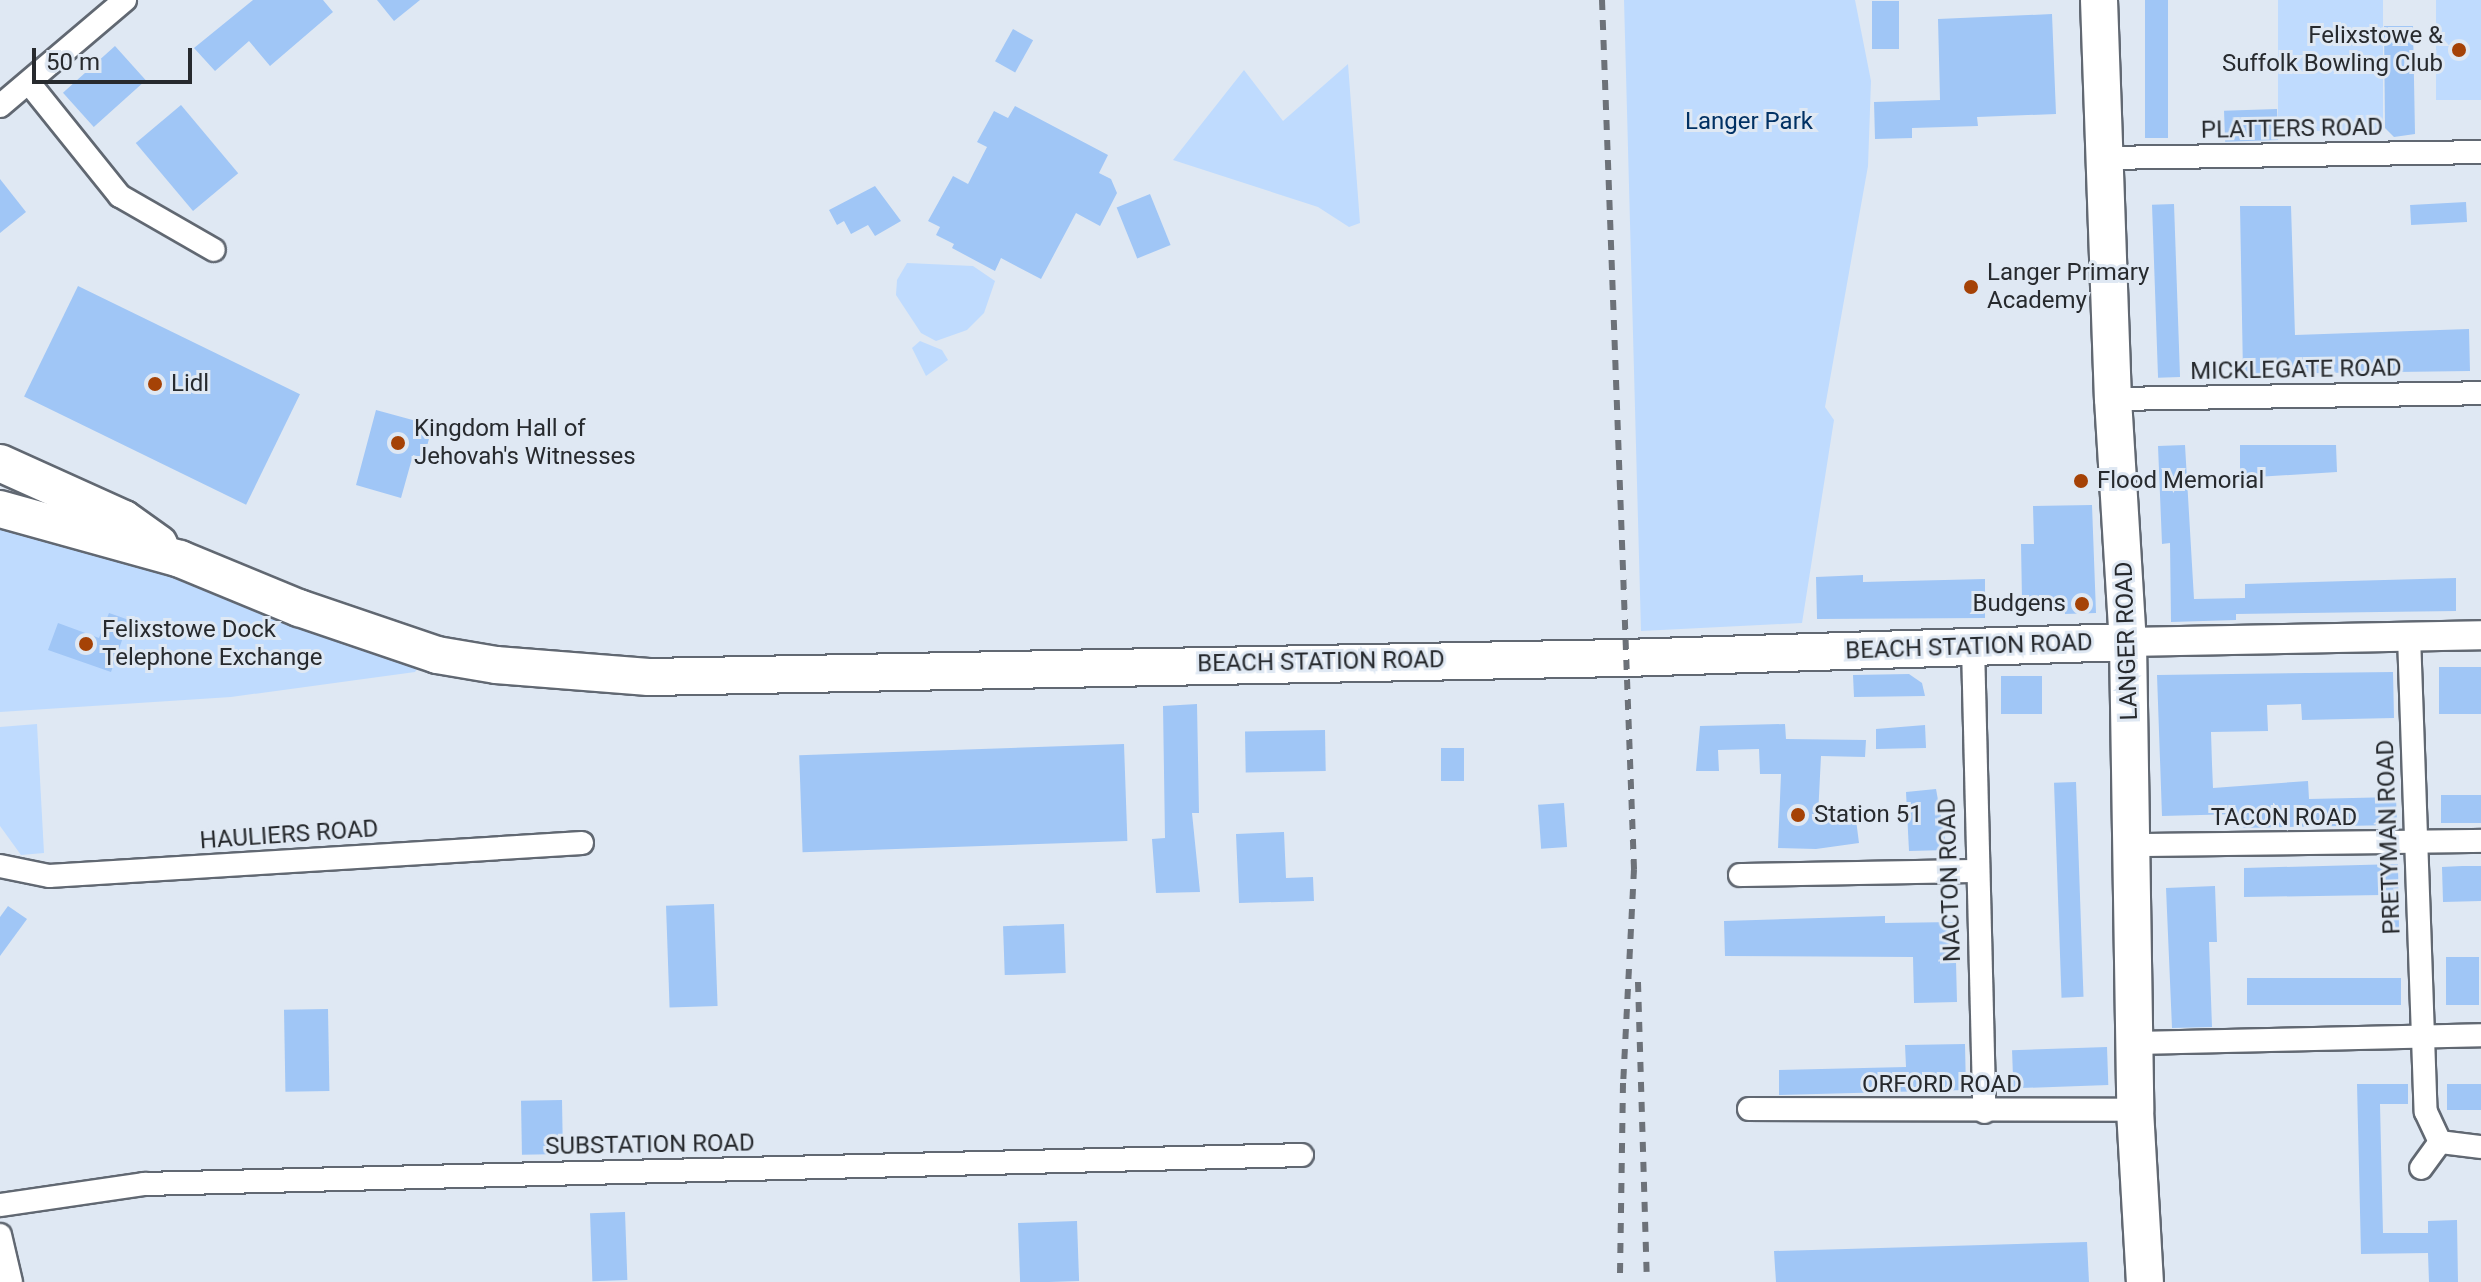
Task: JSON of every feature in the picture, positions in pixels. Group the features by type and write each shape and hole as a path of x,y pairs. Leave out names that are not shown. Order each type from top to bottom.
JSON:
{"main road":[{"name":"LANGER ROAD","path":"2099,0 2113,399 2128,642 2135,845 2135,1110 2145,1282"},
{"name":"BEACH STATION ROAD","path":"0,463 124,519 180,559"},
{"name":"BEACH STATION ROAD","path":"0,509 180,559 299,608 437,655 511,667 649,677 2128,642"}],"street":[{"path":"0,106 125,0"},
{"path":"29,83 120,196 214,250"},
{"name":"PLATTERS ROAD","path":"2104,158 2481,152"},
{"name":"MICKLEGATE ROAD","path":"2113,399 2481,393"},
{"name":"BEACH STATION ROAD","path":"2128,642 2481,635"},
{"name":"PRETYMAN ROAD","path":"2409,636 2414,844 2426,1112 2440,1142"},
{"name":"NACTON ROAD","path":"1973,646 1984,1112"},
{"name":"TACON ROAD","path":"2135,845 2481,841"},
{"name":"HAULIERS ROAD","path":"0,866 49,876 582,843"},
{"path":"1740,875 1976,871"},
{"path":"2136,1043 2481,1035"},
{"name":"ORFORD ROAD","path":"1749,1109 2135,1110"},
{"path":"2421,1168 2440,1142 2481,1147"},
{"name":"SUBSTATION ROAD","path":"0,1205 144,1184 1302,1155"},
{"path":"0,1235 11,1282"}],"green space":[{"name":"Langer Park","path":"1624,0 1855,0 1871,81 1868,166 1825,407 1834,420 1802,623 1641,631"},
{"path":"2278,0 2383,0 2383,131 2278,131"},
{"name":"Felixstowe & Suffolk Bowling Club","path":"2436,0 2481,0 2481,100 2436,100"},
{"path":"1348,64 1360,223 1349,227 1318,207 1173,160 1244,70 1283,121"},
{"path":"907,263 973,266 995,281 984,313 967,330 936,341 921,333 896,295 897,280"},
{"path":"920,341 942,350 948,360 926,376 912,348"},
{"path":"0,509 429,652 415,672 231,697 0,712"},
{"path":"37,724 44,853 21,855 0,826 0,727"}],"building":[{"path":"253,0 323,0 333,12 270,66 249,41 215,71 194,48"},
{"path":"377,0 420,0 394,21"},
{"path":"2145,0 2168,0 2168,138 2145,138"},
{"path":"1872,1 1899,1 1899,49 1872,49"},
{"path":"2052,14 2056,114 1977,117 1978,126 1912,128 1912,138 1875,139 1874,102 1940,100 1938,19"},
{"path":"2384,26 2413,26 2415,134 2394,137 2385,128"},
{"path":"1013,29 1033,40 1015,73 995,61"},
{"path":"115,46 146,80 94,127 63,93"},
{"path":"181,105 238,173 193,211 136,143"},
{"path":"1015,106 1108,155 1099,173 1111,179 1117,193 1100,226 1076,213 1041,279 1001,258 995,271 952,248 954,244 936,235 940,227 928,221 953,176 968,184 987,147 977,142 994,111 1008,118"},
{"path":"2277,109 2278,140 2225,142 2224,111"},
{"path":"0,179 26,212 0,233"},
{"path":"875,186 901,221 875,236 868,225 851,234 844,221 837,225 829,210"},
{"path":"1150,194 1171,245 1137,258 1117,207"},
{"path":"2466,202 2467,222 2411,225 2410,205"},
{"path":"2174,204 2180,377 2158,378 2152,205"},
{"path":"2240,206 2291,206 2295,335 2469,329 2470,371 2243,374"},
{"name":"Lidl","path":"78,286 300,394 246,505 24,397"},
{"name":"Kingdom Hall of Jehovah's Witnesses","path":"376,410 420,422 418,427 431,431 424,458 413,455 401,498 356,485"},
{"path":"2185,445 2194,599 2245,598 2245,584 2456,578 2456,611 2236,614 2236,620 2171,622 2170,543 2162,544 2158,446"},
{"path":"2240,445 2336,445 2337,472 2240,478"},
{"path":"2092,505 2096,613 2065,614 2064,599 2022,601 2021,544 2034,544 2033,506"},
{"path":"1863,575 1863,582 1985,579 1985,618 1817,619 1816,577"},
{"name":"Felixstowe Dock Telephone Exchange","path":"109,613 129,620 111,672 48,650 58,623 99,638"},
{"path":"2439,667 2481,667 2481,714 2439,714"},
{"path":"2393,672 2394,718 2302,720 2301,704 2267,705 2268,731 2211,732 2213,788 2308,781 2309,799 2396,797 2397,825 2240,828 2239,814 2162,816 2157,675"},
{"path":"1909,674 1922,683 1925,696 1854,697 1853,675"},
{"path":"2001,676 2042,676 2042,714 2001,714"},
{"path":"1197,704 1199,813 1192,813 1200,892 1156,893 1152,839 1165,838 1163,706"},
{"path":"1785,724 1786,739 1866,740 1865,757 1821,756 1818,816 1855,812 1859,843 1816,849 1778,848 1781,774 1760,774 1759,749 1718,750 1719,771 1696,771 1700,726"},
{"path":"1925,725 1926,748 1876,749 1876,729"},
{"path":"1325,730 1326,771 1246,772 1245,731"},
{"path":"1124,744 1127,841 803,852 799,755"},
{"path":"1441,748 1464,748 1464,781 1441,781"},
{"path":"2076,782 2084,997 2062,998 2054,783"},
{"path":"1936,789 1947,850 1909,851 1906,792"},
{"path":"2441,795 2481,795 2481,823 2441,823"},
{"path":"1564,803 1567,847 1541,849 1538,805"},
{"path":"1284,832 1286,878 1313,877 1314,901 1239,903 1236,834"},
{"path":"2398,864 2399,928 2382,929 2382,895 2244,897 2244,868"},
{"path":"2481,866 2481,901 2443,902 2442,867"},
{"path":"2215,886 2217,942 2209,942 2212,1027 2172,1028 2166,888"},
{"path":"714,904 718,1006 670,1008 666,906"},
{"path":"8,906 27,919 0,956 0,917"},
{"path":"1885,916 1885,923 1955,922 1957,1002 1914,1003 1913,957 1725,956 1724,921"},
{"path":"1064,924 1066,973 1005,975 1003,926"},
{"path":"2446,957 2479,957 2479,1005 2446,1005"},
{"path":"2247,978 2401,978 2401,1005 2247,1005"},
{"path":"328,1009 329,1091 285,1092 284,1010"},
{"path":"1965,1044 1966,1090 1779,1095 1779,1070 1906,1067 1905,1045"},
{"path":"2107,1047 2108,1085 2013,1088 2012,1050"},
{"path":"2357,1084 2408,1084 2408,1104 2380,1104 2383,1233 2428,1233 2428,1221 2457,1220 2458,1282 2429,1282 2428,1253 2361,1254"},
{"path":"2447,1084 2481,1084 2481,1110 2447,1110"},
{"path":"562,1100 563,1154 522,1155 521,1101"},
{"path":"625,1212 627,1280 592,1281 590,1213"},
{"path":"1077,1221 1079,1281 1020,1282 1018,1223"},
{"path":"2087,1242 2089,1282 1776,1282 1774,1251"}],"railway":[{"path":"1602,0 1634,869 1623,1083 1620,1282"},
{"path":"1638,982 1647,1282"}],"place":[{"name":"Felixstowe & Suffolk Bowling Club","path":"2459,50"},
{"name":"Langer Primary Academy","path":"1971,287"},
{"name":"Lidl","path":"155,384"},
{"name":"Kingdom Hall of Jehovah's Witnesses","path":"398,443"},
{"name":"Flood Memorial","path":"2081,481"},
{"name":"Budgens","path":"2082,604"},
{"name":"Felixstowe Dock Telephone Exchange","path":"86,644"},
{"name":"Station 51","path":"1798,815"}]}
